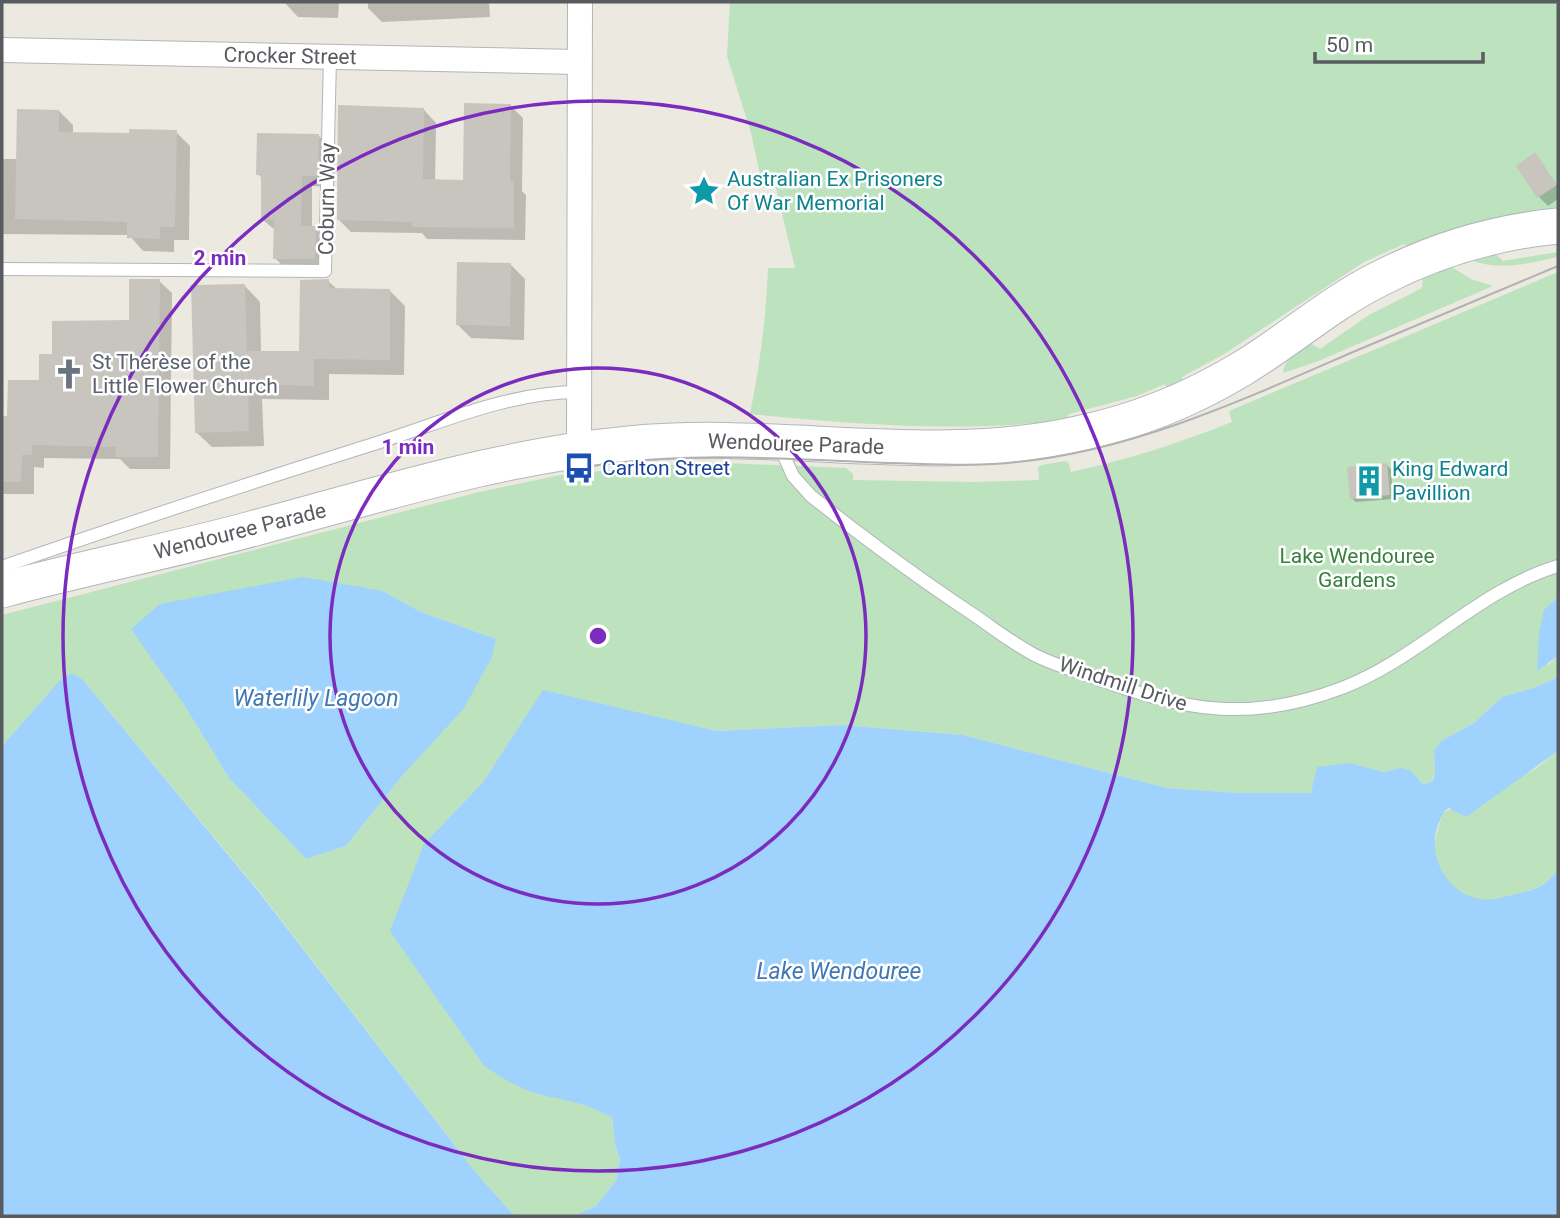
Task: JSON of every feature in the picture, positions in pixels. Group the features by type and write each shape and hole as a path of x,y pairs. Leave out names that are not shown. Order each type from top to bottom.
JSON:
{"street":[{"path":"579,449 580,2"},
{"name":"Crocker Street","path":"2,50 578,62"},
{"name":"Wendouree Parade","path":"2,590 249,530 477,468 579,449 680,441 778,441 919,448 1009,445 1076,434 1114,425 1171,404 1225,379 1356,292 1409,264 1471,242 1558,226"}],"lane":[{"name":"Coburn Way","path":"2,269 325,271 330,57"},
{"name":"Wendouree Parade","path":"2,567 159,512 474,411 537,393 579,392"},
{"name":"Windmill Drive","path":"778,441 793,476 811,496 945,596 1031,654 1130,691 1208,710 1251,709 1305,700 1343,688 1375,673 1512,585 1558,566"}],"green space":[{"path":"730,2 1558,2 1558,214 1409,248 1404,244 1364,262 1224,354 1182,377 1182,382 1167,388 1165,384 1137,396 1069,414 1065,420 986,426 908,426 750,414 762,341 768,268 795,268 776,188 763,188 751,133 727,56"},
{"path":"1558,252 1558,257 1503,266 1470,260 1495,253 1503,261"},
{"path":"1450,266 1471,279 1493,286 1316,362 1283,373 1289,359 1310,343 1320,349 1369,315 1422,288 1423,278"},
{"name":"Lake Wendouree Gardens","path":"1558,272 1558,597 1547,666 1558,656 1558,677 1502,697 1474,723 1441,741 1434,751 1435,772 1432,780 1424,785 1400,768 1384,772 1350,763 1312,793 1238,793 1167,788 963,735 842,725 717,731 543,691 483,782 424,844 451,1018 484,1066 592,1106 612,1118 620,1160 616,1181 596,1206 574,1216 519,1216 512,1213 477,1174 259,891 83,680 62,678 2,746 2,615 479,492 561,475 661,465 724,463 846,468 853,474 853,480 1039,480 1038,467 1042,465 1066,461 1071,472 1133,456 1232,422 1229,411","holes":["383,591 421,612 496,639 403,775 346,846 306,859 229,778 183,703"]},
{"path":"1558,751 1558,870 1540,886 1497,900 1481,901 1463,894 1443,873 1436,856 1436,839 1442,813 1534,770"}],"water":[{"name":"Waterlily Lagoon","path":"303,577 383,591 421,612 496,639 492,657 464,708 403,775 346,846 306,859 229,778 183,703 131,629 160,604"},
{"path":"1558,597 1558,656 1537,671 1539,633 1544,610"},
{"path":"72,673 83,680 259,892 477,1174 512,1213 519,1216 2,1216 2,746 62,678"},
{"name":"Lake Wendouree","path":"1558,677 1558,751 1466,817 1449,808 1446,810 1438,825 1435,848 1442,870 1455,887 1480,899 1490,900 1533,889 1543,885 1558,870 1558,1216 574,1216 596,1206 616,1181 620,1160 612,1118 585,1105 524,1089 484,1066 390,931 424,844 483,782 543,690 717,731 842,725 963,735 1167,788 1238,793 1311,793 1317,767 1350,763 1384,772 1400,768 1410,770 1424,785 1433,780 1434,751 1441,741 1474,723 1502,697"}],"building":[{"path":"464,103 511,104 510,181 514,181 514,228 412,227 412,222 337,220 338,105 424,108 423,179 463,180"},
{"path":"17,109 59,110 59,132 129,133 129,129 177,130 175,227 160,227 160,239 127,238 127,222 15,219"},
{"path":"257,133 319,134 318,176 302,176 301,226 316,226 315,259 273,259 274,220 261,219 261,175 256,175"},
{"path":"1535,152 1557,185 1537,198 1516,166"},
{"path":"457,262 511,263 510,326 456,325"},
{"path":"129,279 160,279 158,457 115,457 116,447 32,445 32,455 22,455 21,482 2,482 2,416 7,416 8,380 39,380 39,354 52,354 52,321 129,320"},
{"path":"329,279 329,288 390,289 390,360 314,359 314,386 248,384 249,431 195,433 191,285 245,284 247,351 299,351 300,280"},
{"name":"King Edward Pavillion","path":"1387,463 1390,495 1350,499 1347,467"}],"tram line":[{"path":"573,469 652,459 731,457 969,465 1001,464 1061,456 1147,434 1189,420 1558,266"}],"place":[{"name":"Australian Ex Prisoners Of War Memorial","path":"704,191"},
{"name":"St Thérèse of the Little Flower Church","path":"69,374"},
{"name":"Carlton Street","path":"579,468"},
{"name":"King Edward Pavillion","path":"1369,481"}]}
